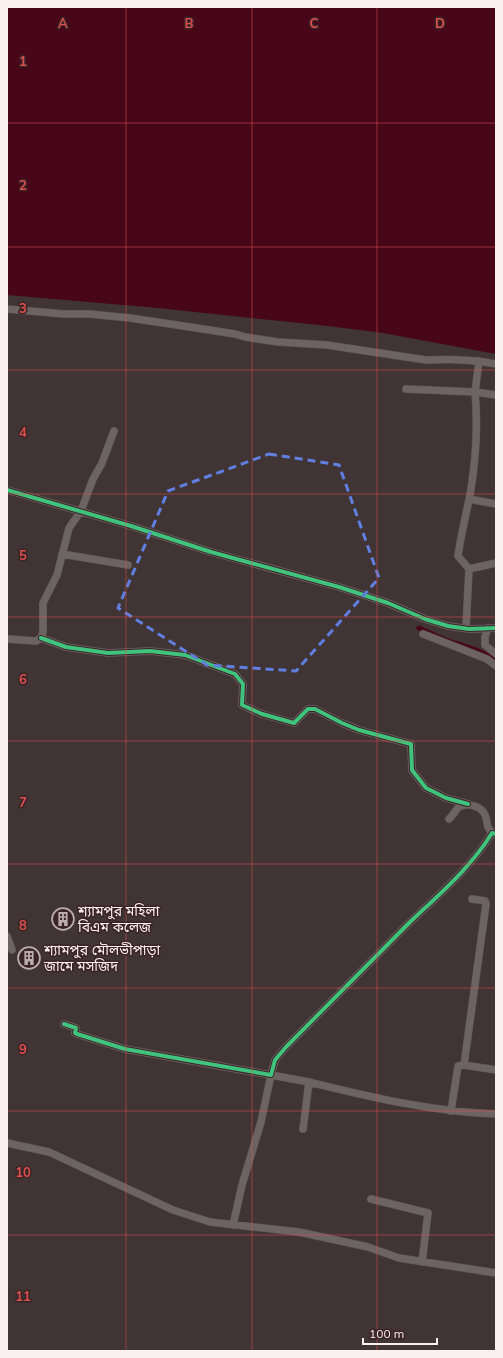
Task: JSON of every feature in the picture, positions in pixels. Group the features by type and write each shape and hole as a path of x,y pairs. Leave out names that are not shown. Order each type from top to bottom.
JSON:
{"street":[{"path":"7,309 130,318 190,326 265,340 327,345 426,360 479,361 496,364"},
{"path":"466,628 469,569 458,556 461,533 466,517 475,464 477,418 475,392 479,361"},
{"path":"406,389 475,392 496,395"},
{"path":"7,639 36,641 41,638 43,632 43,603 57,575 69,528 81,511 114,431"},
{"path":"7,490 81,511 211,552 339,587 388,603 425,619 448,626 466,628 496,628"},
{"path":"469,499 496,504"},
{"path":"62,554 128,565"},
{"path":"469,569 496,563"},
{"path":"488,628 485,637 485,645 496,654"},
{"path":"423,634 487,659 496,666"},
{"path":"41,638 66,647 108,653 150,651 185,655 235,674 243,684 242,705 262,714 294,723 308,709 315,709 359,730 411,744 412,770 426,788 446,798 479,808 485,814 488,828 494,834 466,868 365,967 275,1060 261,1122 242,1185 233,1225"},
{"path":"449,819 459,807 468,804"},
{"path":"464,1065 486,904 485,901 472,899"},
{"path":"7,936 12,950"},
{"path":"64,1024 76,1028 75,1033 77,1034 125,1049 309,1082 396,1102 452,1112 496,1114"},
{"path":"452,1112 458,1066 464,1065 496,1070"},
{"path":"303,1129 309,1082"},
{"path":"7,1143 49,1152 173,1210 210,1222 286,1230 317,1235 368,1247 399,1258 496,1273"},
{"path":"370,1199 428,1213 422,1262"}],"highlighted area":[{"path":"269,454 339,465 379,578 296,671 207,665 118,608 168,491"}],"shaded area":[{"path":"7,7 496,7 496,354 383,333 328,326 158,308 7,295"}],"waterway":[{"path":"419,628 443,639 476,650 496,661"}],"cycle path":[{"path":"7,490 131,526 211,552 339,587 388,603 425,619 448,626 469,629 496,628"},
{"path":"41,638 66,647 108,653 150,651 185,655 235,674 243,684 242,705 262,714 294,723 308,709 315,709 359,730 411,744 412,770 426,788 446,798 468,804"},
{"path":"64,1024 76,1028 75,1033 77,1034 125,1049 271,1075 275,1060 286,1047 463,871 474,859 492,833 496,834"}],"place":[{"name":"শ্যামপুর মহিলা বিএম কলেজ","path":"63,919"},
{"name":"শ্যামপুর মৌলভীপাড়া জামে মসজিদ","path":"29,958"}]}
